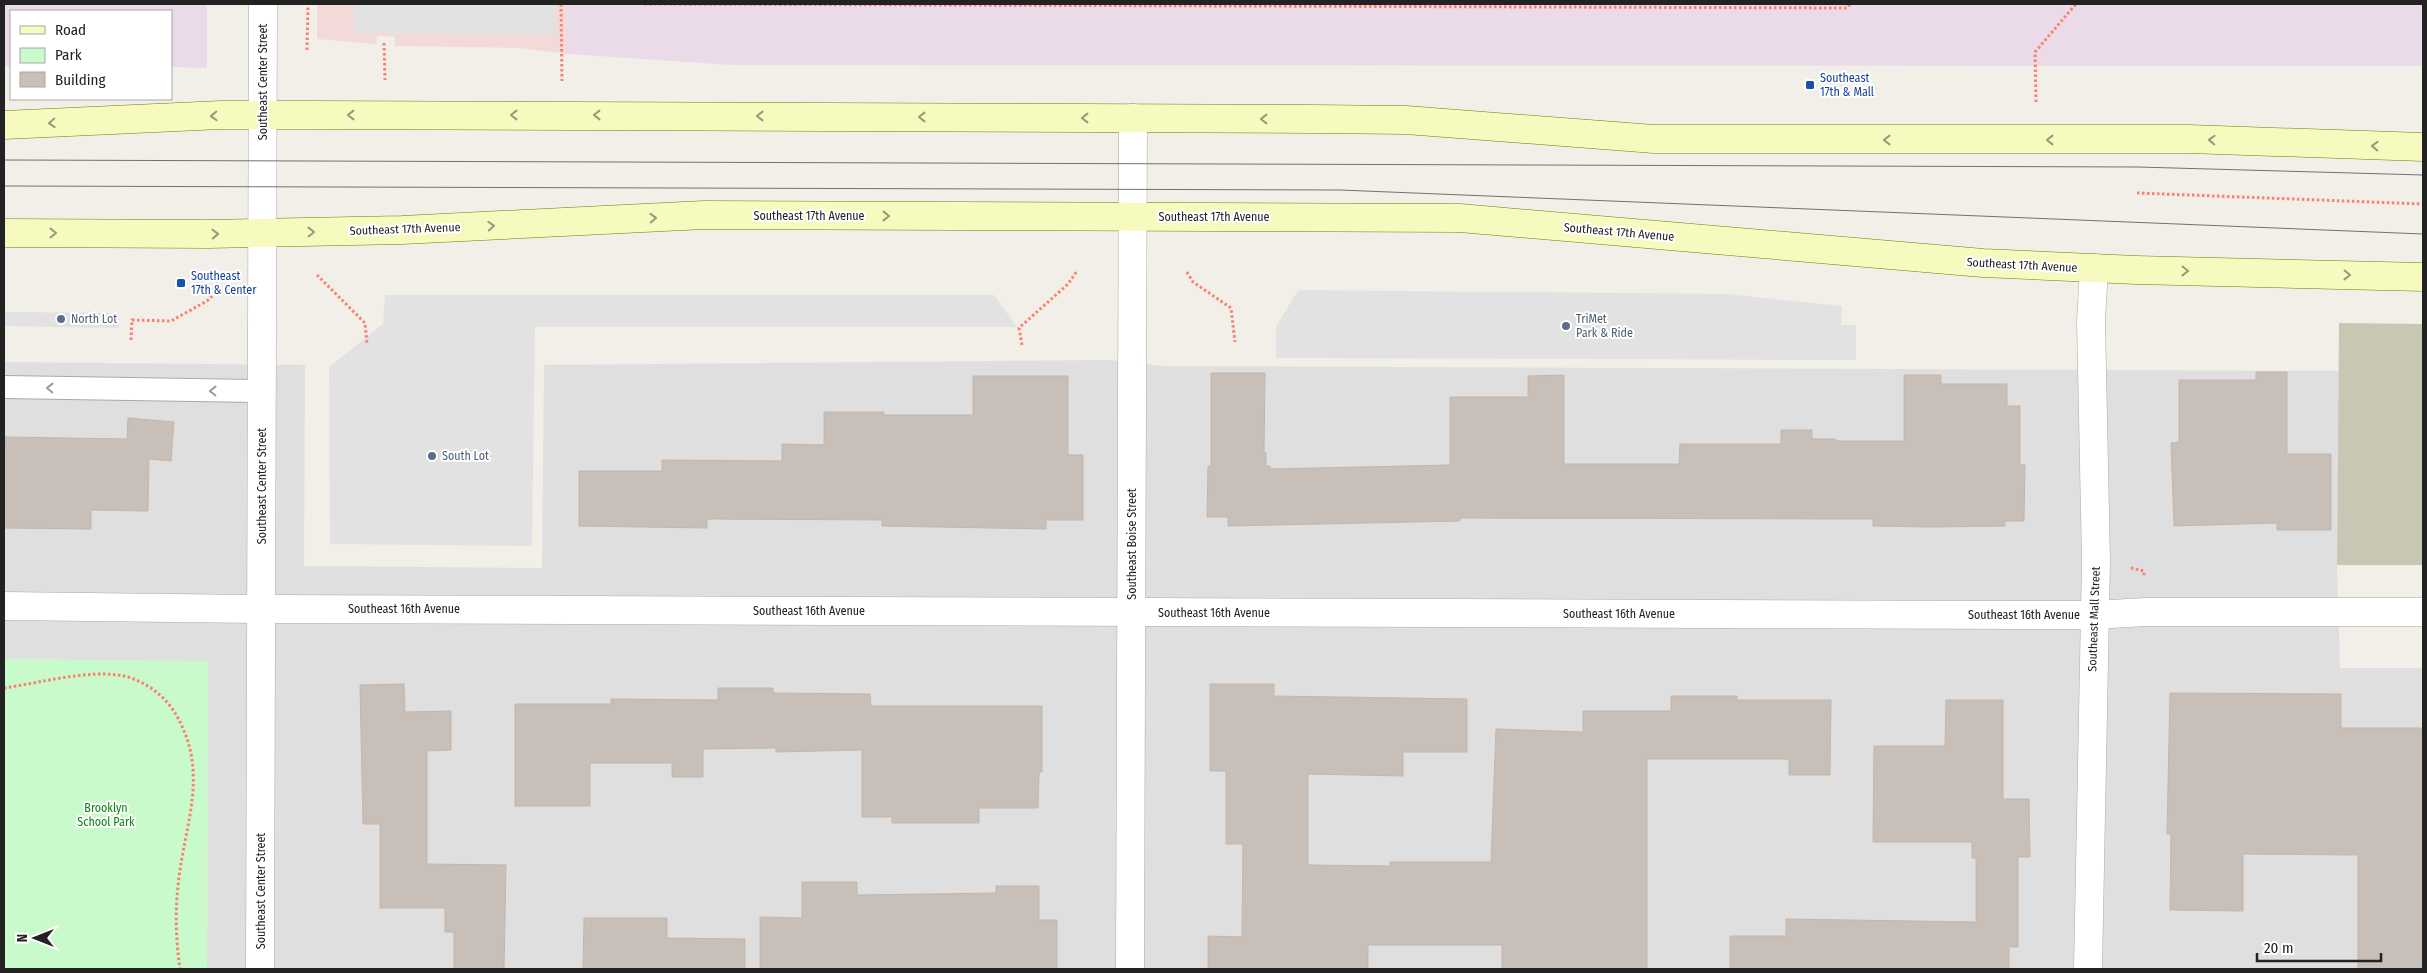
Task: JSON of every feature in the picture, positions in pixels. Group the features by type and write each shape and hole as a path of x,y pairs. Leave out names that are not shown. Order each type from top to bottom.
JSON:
{"street":[{"name":"Southeast Center Street","path":"260,969 263,4"},
{"path":"4,125 263,115 1406,120 1654,139 2189,139 2423,147"},
{"name":"Southeast Boise Street","path":"1130,969 1134,118"},
{"name":"Southeast 17th Avenue","path":"4,233 262,233 402,230 704,215 1460,218 1908,258 2094,268 2423,277"},
{"name":"Southeast Mall Street","path":"2088,969 2093,615 2096,561 2091,321 2094,268"},
{"name":"Southeast 16th Avenue","path":"4,606 262,609 2093,615 2146,612 2423,612"}],"lane":[{"path":"4,387 262,391"}],"path":[{"path":"307,50 308,4"},
{"path":"561,4 561,48"},
{"path":"644,4 1818,8 1847,8 1850,4"},
{"path":"2036,140 2035,52 2076,4"},
{"path":"2137,193 2423,204"},
{"path":"1022,345 1019,328 1068,284 1077,271"},
{"path":"1187,272 1193,282 1231,308 1235,342"},
{"path":"317,275 365,323 367,344"},
{"path":"131,340 132,320 171,321 207,301 220,288"},
{"path":"4,688 94,674 124,676 154,690 171,707 190,743 194,768 194,790 178,886 176,931 180,969"}],"shaded area":[{"path":"4,4 207,4 207,68 172,67 172,10 10,10 10,66 4,66"},
{"path":"317,4 568,4 568,54 519,48 394,46 395,37 377,36 376,44 317,39"},
{"path":"354,4 555,4 555,35 354,33"},
{"path":"568,4 2423,4 2423,66 732,65 568,54"},
{"name":"TriMet Park & Ride","path":"1298,290 1726,294 1842,306 1841,325 1856,325 1856,360 1276,358 1276,327"},
{"name":"South Lot","path":"385,295 994,295 1017,327 535,327 532,546 330,544 329,367 383,324"},
{"name":"North Lot","path":"4,312 119,313 119,328 4,326"},
{"path":"2339,323 2423,324 2423,565 2337,565"},
{"path":"1109,360 1163,366 2339,371 2337,565 2340,668 2423,668 2423,969 207,969 208,662 4,659 4,362 305,365 304,566 542,568 544,365"}],"green space":[{"name":"Brooklyn School Park","path":"4,659 208,661 207,969 4,969"}],"building":[{"path":"2256,372 2287,372 2287,454 2331,454 2331,530 2277,530 2277,523 2174,526 2171,443 2179,442 2179,380 2256,380"},
{"path":"1211,373 1265,373 1264,453 1266,453 1266,466 1270,466 1270,469 1450,465 1450,397 1528,397 1528,376 1564,375 1564,464 1679,464 1680,444 1781,444 1781,430 1812,430 1812,439 1904,441 1904,375 1941,375 1941,384 2007,384 2007,406 2020,406 2020,465 2025,465 2024,521 2005,521 2005,526 1931,527 1873,526 1873,519 1460,518 1460,521 1228,526 1228,517 1207,517 1208,466 1211,466"},
{"path":"973,376 1068,376 1068,455 1083,455 1083,520 1046,520 1046,529 882,526 882,520 707,519 707,528 579,526 579,471 662,471 662,460 782,461 782,444 824,445 824,412 884,412 884,415 973,415"},
{"path":"128,418 174,422 171,461 149,459 148,511 91,510 91,529 4,528 5,437 127,439"},
{"path":"404,684 405,712 451,711 451,750 427,751 427,864 506,865 504,969 454,969 454,932 445,932 445,908 380,908 380,824 363,824 360,685"},
{"path":"1210,684 1274,684 1274,696 1467,699 1467,752 1403,752 1403,776 1308,774 1308,865 1390,866 1390,862 1491,862 1496,729 1583,732 1583,711 1671,711 1671,696 1737,696 1737,700 1831,700 1830,775 1789,775 1789,759 1647,759 1647,969 1502,969 1502,945 1368,945 1368,969 1208,969 1208,936 1242,937 1243,844 1226,844 1226,771 1210,771"},
{"path":"718,688 773,688 773,693 870,694 871,706 1042,706 1042,772 1039,772 1038,808 979,808 979,823 892,823 892,817 862,817 862,750 776,752 776,748 703,749 703,777 672,777 672,763 590,763 590,806 515,806 515,704 611,704 611,699 718,700"},
{"path":"2170,693 2341,694 2341,728 2423,728 2423,969 2358,969 2358,855 2243,854 2243,911 2170,910 2171,834 2167,834"},
{"path":"1946,700 2003,700 2003,799 2029,799 2030,857 2018,857 2018,947 2009,947 2009,969 1730,969 1730,936 1786,936 1786,919 1976,922 1976,858 1972,858 1972,842 1873,842 1874,746 1945,746"},
{"path":"802,882 857,882 857,895 996,893 996,886 1039,886 1039,920 1057,920 1057,969 760,969 760,917 802,918"},
{"path":"584,918 667,918 667,938 745,939 745,969 583,969"}],"tram line":[{"path":"4,160 2138,167 2423,175"},
{"path":"4,186 1340,190 2423,234"}],"place":[{"name":"Southeast 17th & Mall","path":"1810,85"},
{"name":"Southeast 17th & Center","path":"181,283"},
{"name":"North Lot","path":"61,319"},
{"name":"TriMet Park & Ride","path":"1566,326"},
{"name":"South Lot","path":"432,456"}]}
